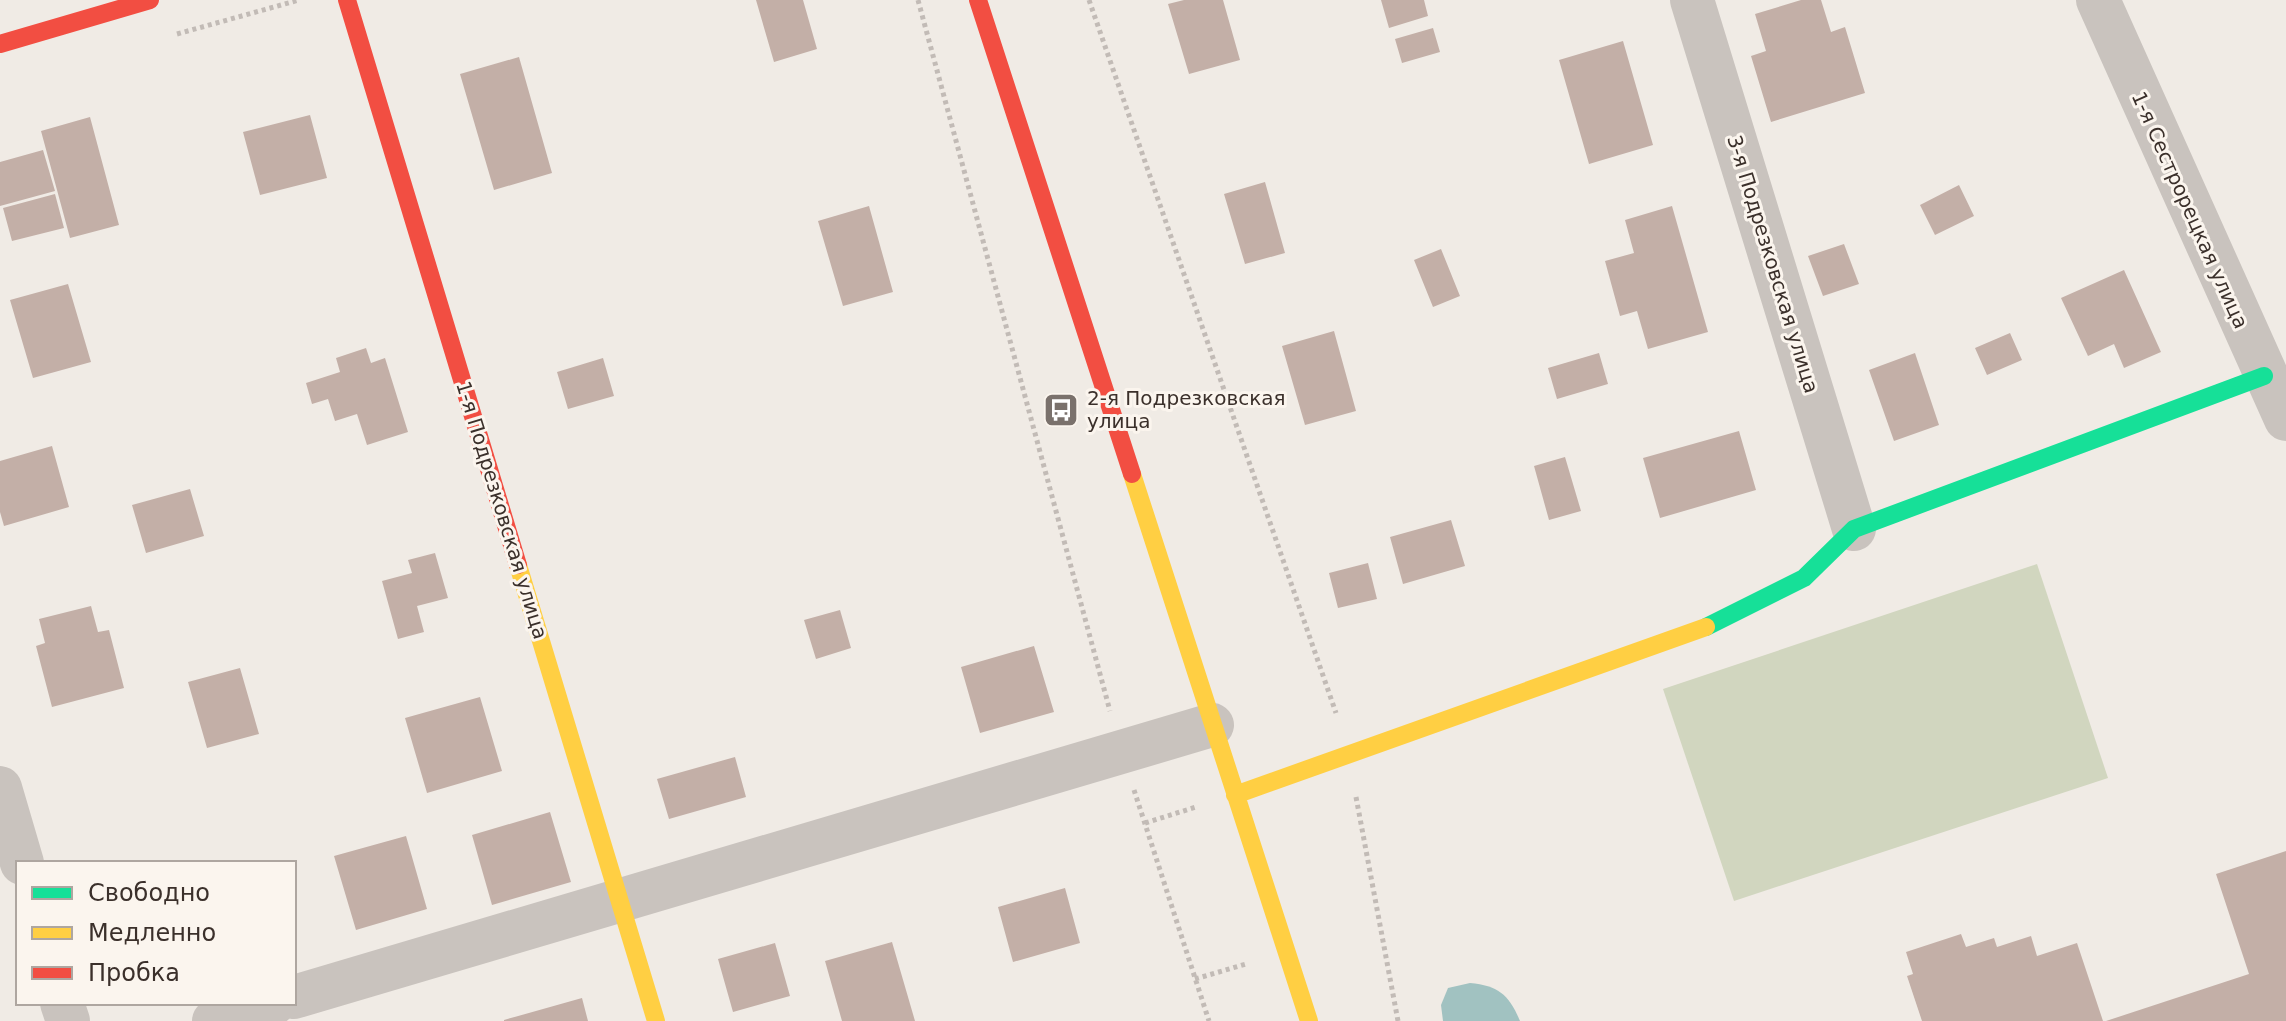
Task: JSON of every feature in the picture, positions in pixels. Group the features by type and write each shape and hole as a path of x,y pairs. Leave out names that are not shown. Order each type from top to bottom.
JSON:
{"street":[{"path":"0,44 150,0"},
{"name":"1-я Подрезковская улица","path":"347,0 656,1021"},
{"path":"978,0 1309,1021"},
{"name":"3-я Подрезковская улица","path":"1692,0 1854,529"},
{"name":"1-я Сестрорецкая улица","path":"2098,0 2264,376 2286,419"},
{"path":"1235,795 1720,622 1804,578 1854,529 2264,376"},
{"path":"296,996 1212,725"},
{"path":"0,788 21,861"},
{"path":"214,1021 267,1005"}],"path":[{"path":"918,0 1122,753 1209,1021"},
{"path":"1089,0 1348,754 1398,1021"},
{"path":"1144,823 1235,795"},
{"path":"1195,979 1249,963"}],"green space":[{"path":"2037,564 2108,778 1734,901 1663,689"}],"water":[{"path":"1470,983 1502,993 1520,1021 1443,1021 1441,1005 1448,988"}],"building":[{"path":"756,0 803,0 817,49 774,62"},
{"path":"1184,0 1223,0 1240,60 1189,74 1168,4"},
{"path":"1381,0 1424,0 1428,16 1389,28"},
{"path":"1801,0 1821,0 1831,32 1845,27 1865,93 1771,122 1751,56 1766,51 1755,14"},
{"path":"1433,28 1440,52 1402,63 1395,39"},
{"path":"1623,41 1653,145 1589,164 1559,60"},
{"path":"519,57 552,173 494,190 460,74"},
{"path":"310,115 327,178 260,195 243,132"},
{"path":"90,117 119,225 70,238 41,131"},
{"path":"43,150 55,191 0,206 0,162"},
{"path":"1265,182 1285,253 1245,264 1224,194"},
{"path":"1959,185 1974,216 1935,235 1920,205"},
{"path":"55,194 64,228 12,241 3,208"},
{"path":"869,206 893,292 843,306 818,221"},
{"path":"1672,206 1708,332 1648,349 1637,311 1620,316 1605,261 1634,253 1625,220"},
{"path":"1844,244 1859,284 1823,296 1808,256"},
{"path":"1441,249 1460,296 1433,307 1414,260"},
{"path":"2124,270 2161,352 2124,368 2114,344 2088,356 2061,298"},
{"path":"68,284 91,362 33,378 10,300"},
{"path":"1334,331 1356,411 1305,425 1282,346"},
{"path":"2010,333 2022,360 1987,375 1975,348"},
{"path":"366,348 371,363 385,358 408,432 367,445 357,414 335,421 328,399 312,404 306,383 340,372 336,358"},
{"path":"1599,353 1608,384 1557,399 1548,368"},
{"path":"1915,353 1939,425 1894,441 1869,370"},
{"path":"603,358 614,396 568,409 557,372"},
{"path":"1739,431 1756,490 1660,518 1643,458"},
{"path":"52,446 69,507 4,526 0,512 0,461"},
{"path":"1565,457 1581,511 1549,520 1534,466"},
{"path":"190,489 204,536 146,553 132,505"},
{"path":"1451,520 1465,566 1403,584 1390,537"},
{"path":"435,553 448,598 417,606 424,632 398,639 382,581 412,573 408,560"},
{"path":"1368,563 1377,599 1338,608 1329,573"},
{"path":"91,606 98,632 109,630 124,688 52,707 36,646 45,643 39,619"},
{"path":"840,610 851,648 816,659 804,620"},
{"path":"1034,646 1054,712 980,733 961,667"},
{"path":"240,668 259,734 207,748 188,682"},
{"path":"480,697 502,771 427,793 405,718"},
{"path":"735,757 746,797 669,819 657,779"},
{"path":"550,812 571,882 492,905 472,835"},
{"path":"406,836 427,909 356,930 334,856"},
{"path":"2286,851 2286,1021 2106,1021 2249,974 2216,874"},
{"path":"1065,888 1080,943 1013,962 998,907"},
{"path":"1961,934 1966,947 1994,938 1997,947 2031,936 2037,956 2077,943 2103,1021 1922,1021 1907,976 1913,974 1906,952"},
{"path":"892,942 915,1021 842,1021 825,961"},
{"path":"775,943 790,996 733,1012 718,959"},
{"path":"582,998 588,1021 504,1021 504,1020"}],"traffic: fast":[{"path":"1706,627 1804,578 1854,529 2264,376"}],"traffic: slow":[{"path":"1132,474 1309,1021"},
{"path":"518,565 656,1021"},
{"path":"1235,795 1706,627"}],"traffic: jam":[{"path":"0,44 150,0"},
{"path":"347,0 518,565"},
{"path":"978,0 1132,474"}],"place":[{"name":"2-я Подрезковская улица","path":"1061,410"}]}
